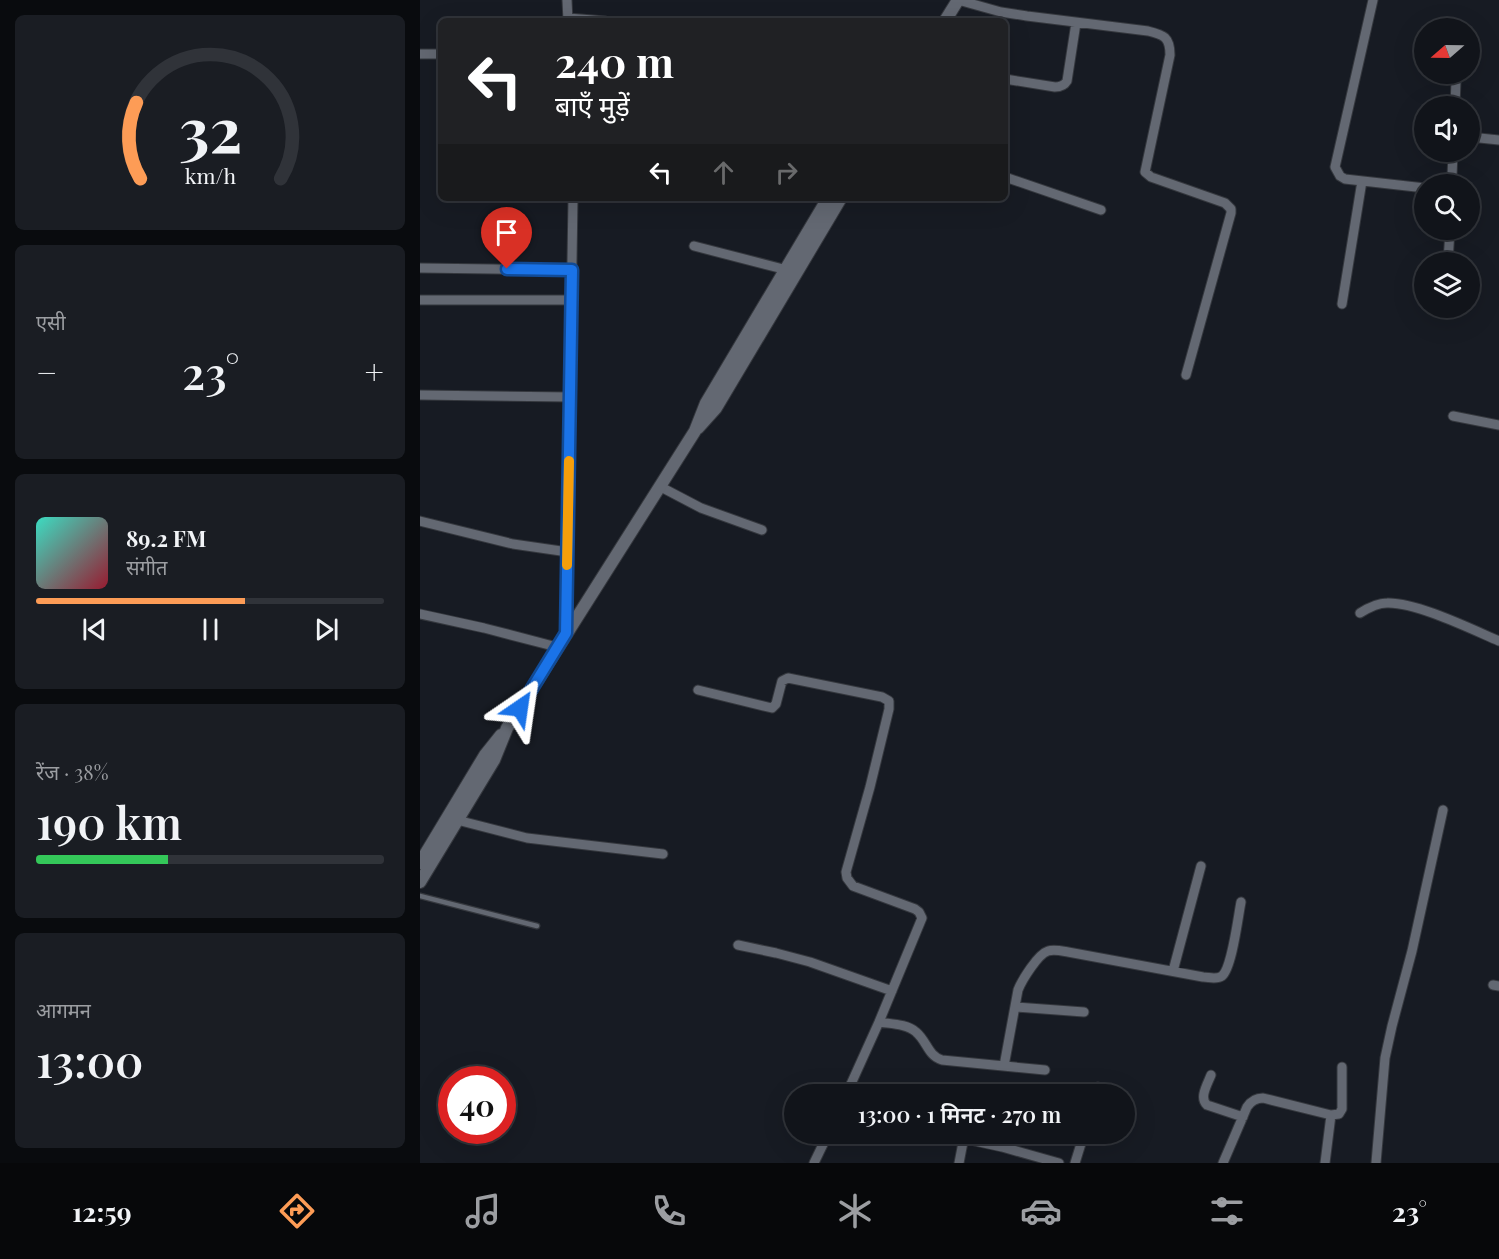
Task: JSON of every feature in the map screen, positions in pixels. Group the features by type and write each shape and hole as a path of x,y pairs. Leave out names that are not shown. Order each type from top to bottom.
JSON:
{"street":[{"path":"567,0 568,18"},
{"path":"947,18 958,0 1001,12 1148,31 1162,35 1169,43 1170,55 1145,172 1151,177 1225,203 1231,209 1186,375"},
{"path":"1373,0 1335,166 1340,176 1345,179 1414,187"},
{"path":"1008,79 1055,87 1065,84 1077,23"},
{"path":"420,54 438,54"},
{"path":"1480,138 1499,140"},
{"path":"1008,178 1101,210"},
{"path":"1342,304 1362,181"},
{"path":"566,633 573,201"},
{"path":"791,271 826,201"},
{"path":"420,882 494,760 507,728 695,431 706,403 839,201"},
{"path":"694,246 791,271"},
{"path":"420,268 572,270"},
{"path":"420,300 572,300"},
{"path":"420,395 570,398"},
{"path":"1453,416 1499,425"},
{"path":"659,486 700,508 762,531"},
{"path":"420,521 513,544 568,552"},
{"path":"1360,613 1379,604 1405,605 1439,616 1499,641"},
{"path":"420,614 558,647"},
{"path":"698,690 772,708 776,704 782,681 788,678 882,697 889,701 870,787 846,872 853,886 915,909 922,918 851,1084"},
{"path":"420,863 485,755 507,728"},
{"path":"1376,1163 1385,1059 1443,810"},
{"path":"458,820 527,838 663,854"},
{"path":"1173,971 1201,866"},
{"path":"1004,1066 1020,984 1045,953 1068,952 1214,978 1222,975 1231,957 1241,902"},
{"path":"738,945 810,962 892,991"},
{"path":"1015,1007 1084,1012"},
{"path":"879,1022 914,1030 933,1055 939,1059 1045,1070"},
{"path":"1223,1163 1250,1103 1257,1099 1263,1098 1331,1115 1339,1114 1342,1067"},
{"path":"1211,1075 1203,1098 1204,1103 1243,1117"},
{"path":"1325,1163 1331,1115"},
{"path":"814,1163 823,1144"},
{"path":"958,1163 962,1144"},
{"path":"991,1144 1059,1163"},
{"path":"1075,1163 1081,1144"}],"lane":[{"path":"420,896 537,926"}],"slow traffic":[{"path":"567,565 569,461"}],"route":[{"path":"507,269 572,270 566,633 520,708"}]}
